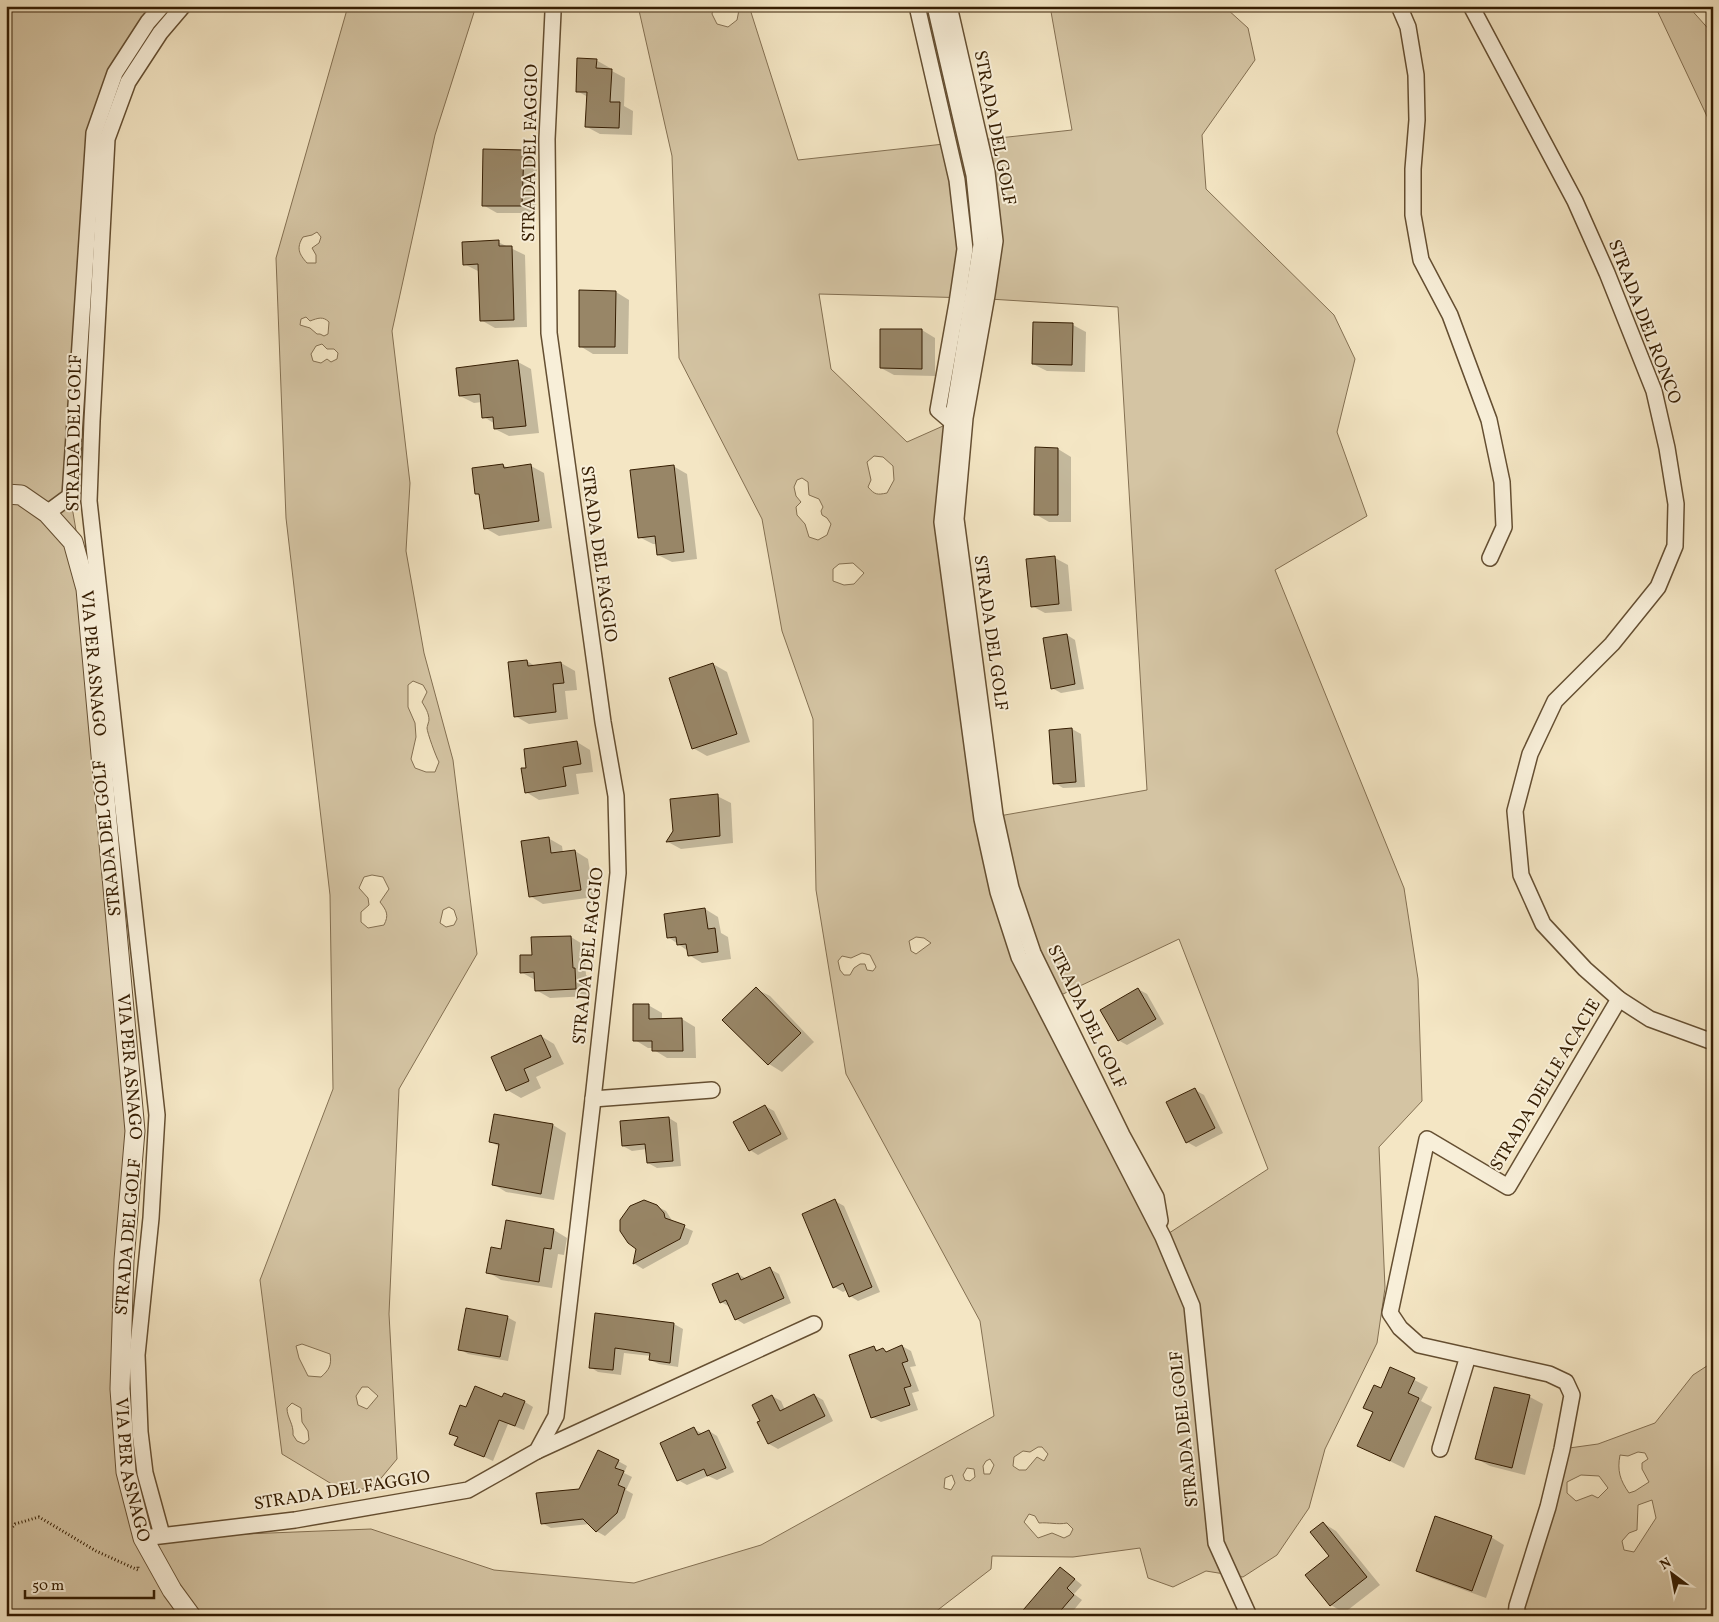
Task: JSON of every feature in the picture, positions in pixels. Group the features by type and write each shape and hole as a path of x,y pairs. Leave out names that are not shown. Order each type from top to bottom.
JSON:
{"street":[{"name":"STRADA DEL GOLF","path":"48,513 70,496 94,133 115,73 148,22 162,6"},
{"name":"STRADA DEL GOLF","path":"152,1536 141,1440 138,1355 151,1218 157,1115 89,501 107,139 128,82 160,33 183,6"},
{"path":"917,6 957,180 965,249 938,410 952,422"},
{"name":"STRADA DEL GOLF","path":"935,6 974,175 981,245 952,422 942,522 982,819 998,892 1019,957 1163,1237 1192,1306 1216,1543 1249,1616"},
{"name":"STRADA DEL GOLF","path":"949,6 987,172 995,241 965,418 956,519 995,815 1011,888 1033,953 1122,1134 1156,1197 1163,1237"},
{"path":"1399,6 1408,27 1416,75 1417,120 1413,169 1413,216 1421,260 1453,324 1489,420 1502,482 1504,527 1490,558"},
{"name":"STRADA DEL RONCO","path":"1471,6 1575,202 1607,273 1654,391 1667,448 1676,504 1675,546 1658,587 1612,644 1555,701 1530,754 1516,811 1521,875 1543,924 1585,969 1619,999 1650,1019 1713,1042"},
{"name":"STRADA DEL FAGGIO","path":"537,1450 556,1416 594,1099 618,872 616,796 603,722 549,333 547,139 553,12"},
{"name":"VIA PER ASNAGO","path":"6,494 21,495 48,513 73,542 86,589 135,1131 124,1260 120,1389 126,1472 172,1590 191,1616"},
{"name":"STRADA DELLE ACACIE","path":"1516,1616 1517,1606 1548,1507 1562,1449 1572,1395 1566,1382 1549,1374 1419,1346 1400,1328 1390,1313 1427,1139 1508,1187 1619,999"},
{"path":"594,1099 712,1090"},
{"name":"STRADA DEL FAGGIO","path":"152,1536 295,1520 468,1490 537,1450 814,1324"},
{"path":"1440,1449 1468,1356"}],"path":[{"path":"6,1535 15,1524 39,1517 96,1551 138,1570 152,1536"}],"shaded area":[{"path":"6,6 162,6 115,73 94,133 70,495 86,589 135,1131 120,1389 144,1538 371,1529 494,1570 634,1583 761,1545 994,1416 980,1321 846,1074 816,890 813,719 782,631 762,519 679,358 672,156 638,6 652,6 654,9 663,6 714,6 712,14 717,24 728,27 737,20 739,10 735,6 749,6 798,160 1072,130 1050,6 1218,6 1227,9 1248,28 1255,60 1202,135 1206,189 1334,315 1355,359 1337,432 1367,516 1275,570 1404,888 1418,979 1422,1101 1379,1147 1385,1288 1377,1343 1325,1449 1309,1508 1277,1555 1243,1577 1206,1571 1173,1587 1148,1578 1140,1548 1073,1557 992,1556 991,1569 930,1616 6,1616","holes":["819,294 973,298 1118,307 1147,790 982,819 952,422 907,442 831,369","874,456 883,457 893,466 894,480 887,493 874,493 868,487 871,480 867,462","802,478 808,482 809,495 819,499 823,507 822,515 831,524 827,535 818,540 809,537 805,524 797,515 796,507 801,502 796,496 794,487 797,480","853,563 864,573 854,584 844,585 833,581 833,569 839,564","916,937 924,938 931,943 916,954 911,951 909,941","1179,939 1268,1169 1163,1237 1042,1004","862,953 870,955 876,967 873,971 867,970 865,964 860,964 854,968 850,975 844,975 840,970 838,961 842,956 851,958","1038,1447 1042,1447 1048,1454 1044,1461 1037,1457 1026,1470 1019,1470 1013,1466 1014,1457 1023,1451 1030,1452","990,1459 994,1465 990,1474 984,1474 983,1466","967,1468 974,1469 975,1477 970,1481 965,1480 963,1475","952,1475 955,1483 951,1490 944,1488 945,1478","1029,1514 1035,1516 1039,1523 1067,1523 1073,1529 1070,1535 1064,1538 1052,1533 1038,1538 1024,1522"]},
{"path":"348,6 476,6 435,135 392,331 410,483 406,551 424,653 453,760 477,954 399,1089 389,1314 397,1459 372,1489 340,1489 282,1454 260,1280 333,1089 330,895 286,518 276,258","holes":["317,232 321,237 319,243 312,248 316,255 316,263 307,263 300,254 299,248 303,237","306,317 310,321 322,318 329,322 328,334 324,336 317,334 310,328 300,325 301,319","322,344 327,349 334,349 338,353 337,359 331,362 327,359 321,363 313,361 311,354 316,346","413,681 423,685 427,692 422,702 429,717 427,730 439,762 435,772 426,772 415,768 411,759 416,737 415,723 408,707 408,685","372,875 383,877 389,889 380,902 386,913 384,925 368,928 361,922 361,912 369,905 368,898 359,888 364,877","449,907 454,910 457,919 454,925 446,927 440,923 443,910","302,1344 330,1354 331,1361 328,1370 321,1377 308,1376 299,1358 296,1346","362,1387 368,1387 378,1396 367,1409 358,1405 356,1396","292,1403 301,1408 302,1422 308,1431 309,1440 304,1444 297,1441 293,1435 287,1408"]},
{"path":"1655,6 1688,6 1713,34 1713,129"},
{"path":"1713,1362 1713,1616 1542,1616 1517,1606 1562,1449 1598,1444 1655,1423 1693,1375","holes":["1638,1452 1645,1453 1648,1459 1642,1463 1642,1469 1649,1482 1629,1493 1620,1475 1620,1455 1628,1456","1581,1475 1599,1476 1608,1488 1598,1498 1592,1495 1576,1501 1567,1493 1567,1482","1652,1500 1656,1518 1634,1552 1624,1550 1622,1541 1629,1533 1637,1530 1638,1505"]}],"building":[{"path":"577,58 597,59 596,68 612,69 610,102 620,102 619,128 585,127 587,92 576,92"},
{"path":"483,149 524,150 522,206 482,206"},
{"path":"499,240 499,246 512,246 514,320 480,321 478,264 463,265 462,242"},
{"path":"579,290 616,291 615,347 579,347"},
{"path":"1033,322 1073,323 1072,365 1032,364"},
{"path":"880,329 922,329 922,369 880,368"},
{"path":"518,360 526,426 494,429 493,417 482,418 480,394 459,396 456,368"},
{"path":"1035,447 1058,448 1058,515 1034,515"},
{"path":"503,464 504,468 531,464 539,521 484,529 479,494 475,494 472,468"},
{"path":"674,465 684,552 657,555 655,536 638,538 630,470"},
{"path":"1055,556 1059,604 1031,607 1026,559"},
{"path":"1067,634 1075,684 1051,689 1043,638"},
{"path":"527,660 528,666 561,662 564,683 553,684 556,712 514,717 508,662"},
{"path":"713,663 737,734 692,749 669,678"},
{"path":"1072,728 1076,782 1053,784 1049,730"},
{"path":"577,741 581,764 563,767 566,786 525,793 521,768 526,768 524,749"},
{"path":"718,794 720,836 666,842 673,831 670,799"},
{"path":"549,837 551,853 575,850 581,890 529,897 521,841"},
{"path":"705,908 708,929 715,928 718,952 688,956 686,944 677,945 676,937 667,938 664,914"},
{"path":"571,936 576,989 535,991 534,972 520,973 520,955 532,955 531,937"},
{"path":"756,987 801,1033 768,1065 722,1020"},
{"path":"1138,988 1156,1019 1118,1041 1100,1010"},
{"path":"633,1004 649,1004 649,1019 682,1018 683,1051 652,1051 652,1041 633,1041"},
{"path":"541,1035 551,1057 524,1069 529,1081 506,1091 491,1057"},
{"path":"1195,1088 1215,1128 1186,1143 1166,1102"},
{"path":"765,1105 781,1134 749,1151 733,1122"},
{"path":"494,1114 553,1124 541,1194 492,1185 499,1144 489,1142"},
{"path":"669,1117 673,1161 647,1163 645,1144 622,1146 620,1121"},
{"path":"835,1199 872,1287 849,1297 843,1283 833,1288 802,1214"},
{"path":"644,1200 657,1205 664,1213 665,1218 685,1225 680,1239 633,1264 636,1249 628,1243 620,1231 620,1220 630,1206"},
{"path":"506,1220 554,1229 551,1249 544,1248 539,1282 486,1273 491,1247 501,1249"},
{"path":"770,1267 784,1298 735,1320 726,1300 720,1303 712,1284 738,1273 741,1280"},
{"path":"466,1308 508,1316 500,1357 458,1350"},
{"path":"595,1313 674,1323 670,1363 649,1360 650,1353 615,1348 613,1370 589,1368"},
{"path":"902,1345 908,1361 902,1363 911,1386 904,1388 910,1405 871,1418 849,1355 874,1346 876,1351 883,1348 886,1352"},
{"path":"1390,1367 1415,1378 1408,1393 1419,1398 1390,1461 1357,1446 1373,1412 1363,1408 1374,1385 1381,1388"},
{"path":"475,1386 502,1397 504,1393 525,1401 515,1426 499,1420 484,1457 454,1445 458,1437 449,1434 460,1405 466,1407"},
{"path":"1494,1387 1530,1395 1512,1468 1475,1459"},
{"path":"814,1394 825,1416 768,1444 757,1422 760,1421 752,1405 772,1395 780,1411"},
{"path":"694,1427 698,1435 709,1430 726,1468 707,1476 704,1469 677,1481 660,1443"},
{"path":"598,1450 619,1460 615,1468 624,1471 618,1485 625,1488 617,1513 596,1532 583,1519 541,1524 536,1493 579,1489"},
{"path":"1435,1516 1492,1536 1472,1591 1416,1571"},
{"path":"1323,1522 1367,1577 1330,1606 1305,1575 1329,1556 1310,1532"},
{"path":"1060,1567 1075,1579 1067,1588 1074,1595 1056,1616 1018,1616"}]}
